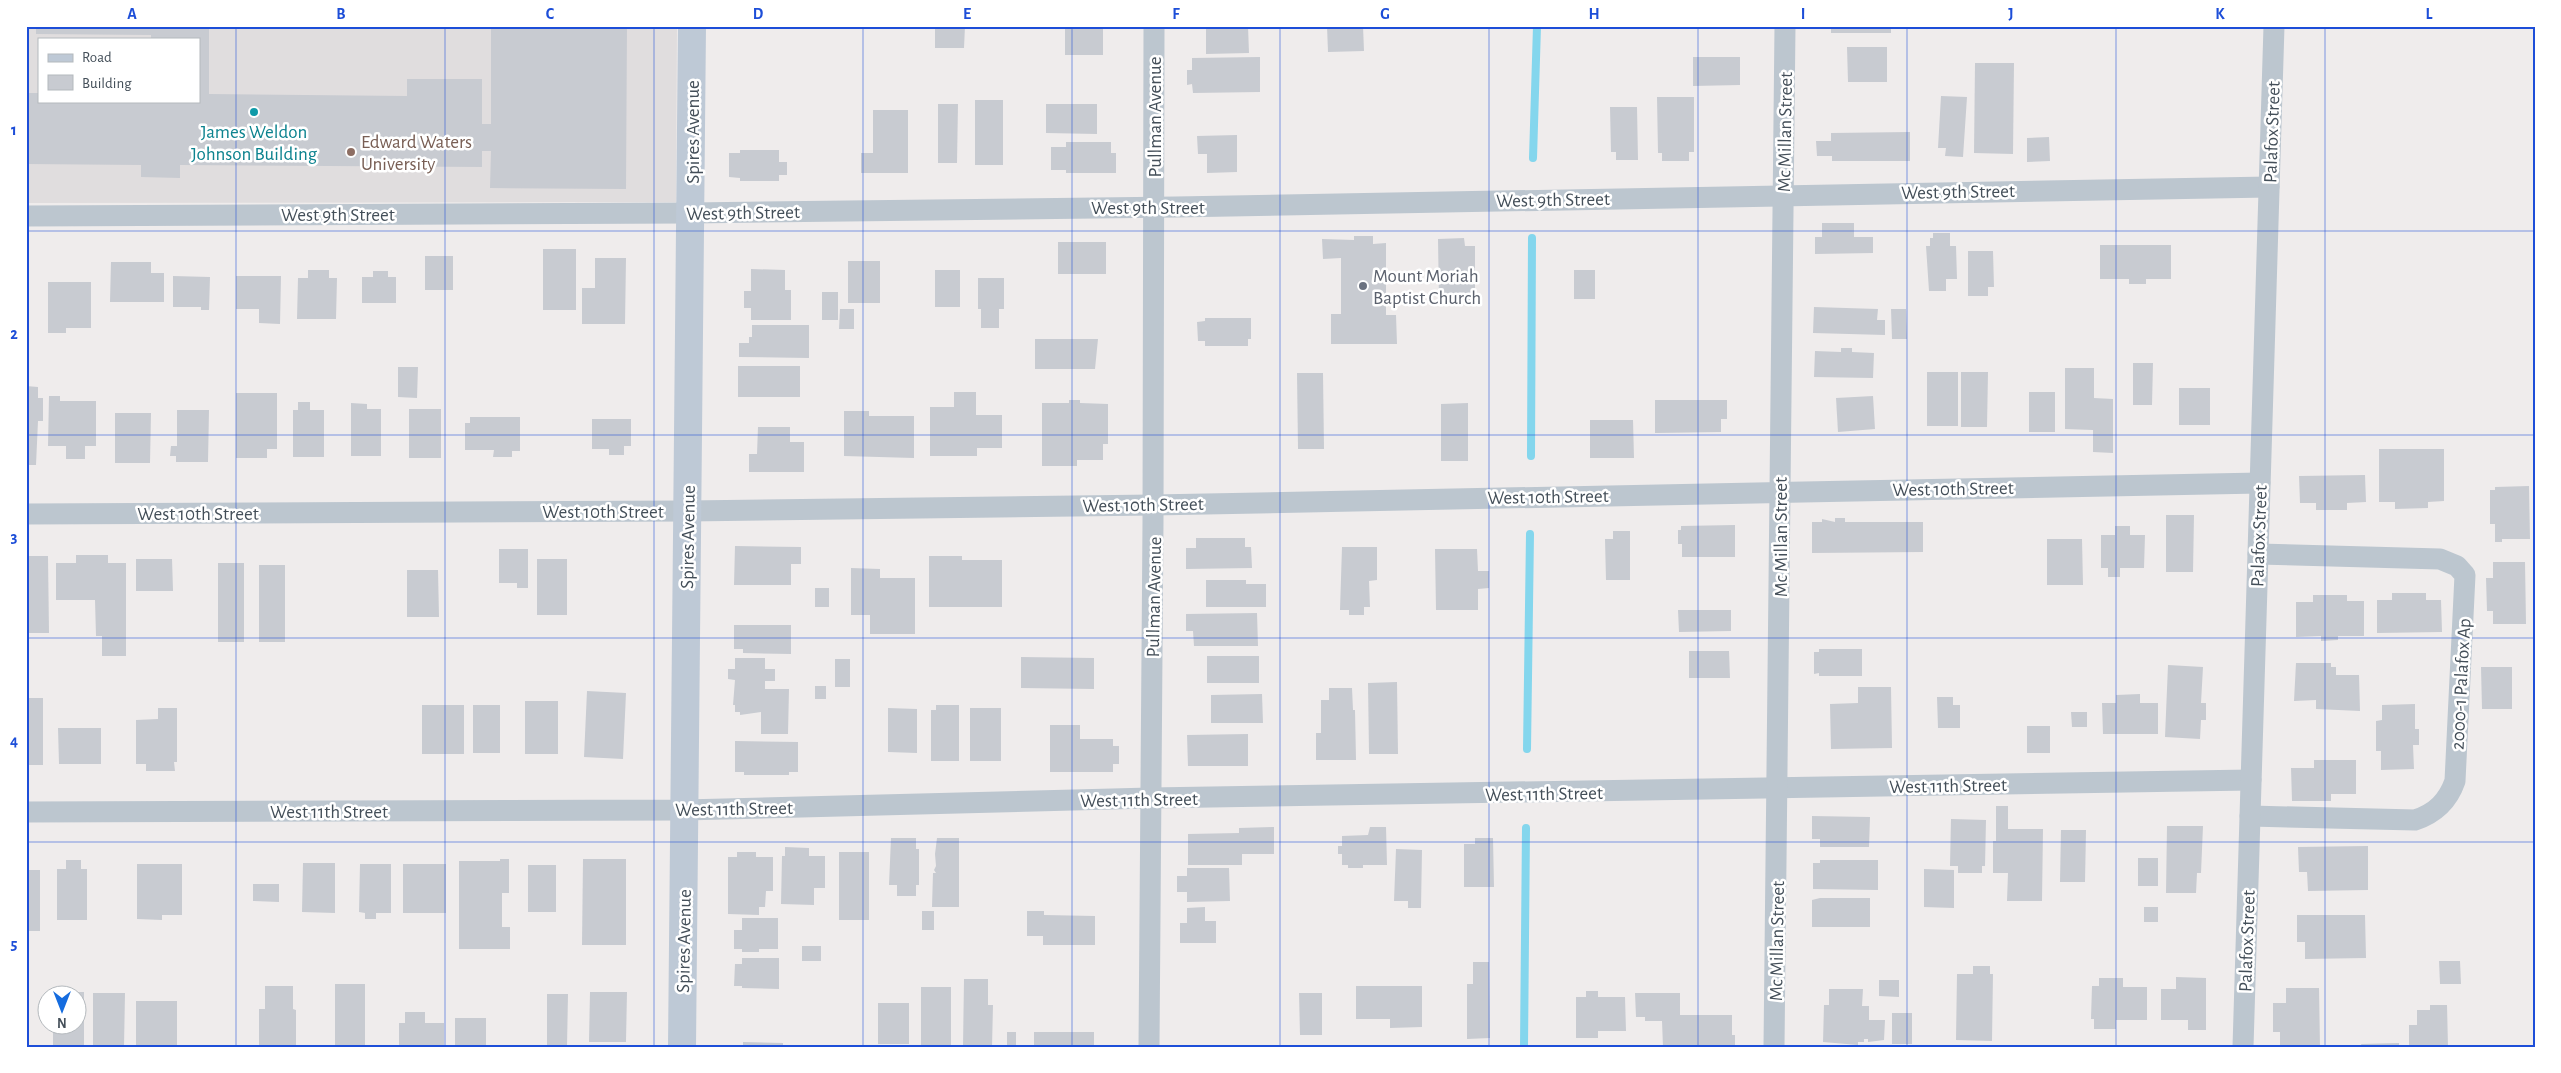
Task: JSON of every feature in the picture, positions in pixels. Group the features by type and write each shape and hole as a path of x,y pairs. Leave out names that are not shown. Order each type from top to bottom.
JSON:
{"main road":[{"name":"Spires Avenue","path":"682,1047 692,26"}],"street":[{"name":"Pullman Avenue","path":"1149,1047 1154,504 1154,26"},
{"name":"Mc Millan Street","path":"1774,1047 1785,26"},
{"name":"Palafox Street","path":"2243,1047 2274,26"},
{"name":"West 9th Street","path":"26,216 691,213 2269,187"},
{"name":"West 10th Street","path":"26,514 688,511 1154,504 1780,490 2260,482"},
{"name":"2000-1 Palafox Ap","path":"2250,816 2416,820 2431,815 2449,796 2455,780 2465,575 2457,566 2440,559 2258,554"},
{"name":"West 11th Street","path":"26,812 684,810 1150,798 2251,780"}],"shaded area":[{"name":"Edward Waters University","path":"26,26 677,26 676,202 26,203"}],"building":[{"name":"James Weldon Johnson Building","path":"36,26 209,26 209,94 407,96 407,79 482,79 482,124 491,124 491,26 627,26 626,189 490,188 491,151 482,151 482,167 180,165 180,178 141,177 141,165 26,164 26,93 38,93 38,102 200,102 200,38 151,38 151,35 36,34"},
{"path":"935,26 965,26 964,48 935,48"},
{"path":"1065,26 1103,26 1103,55 1065,55"},
{"path":"1206,26 1248,26 1249,53 1206,54"},
{"path":"1327,26 1363,26 1364,51 1328,52"},
{"path":"1831,26 1891,26 1891,33 1831,33"},
{"path":"1847,47 1887,47 1887,82 1848,82"},
{"path":"1260,57 1260,92 1193,93 1192,84 1187,85 1187,70 1192,70 1192,58"},
{"path":"1693,57 1740,57 1740,85 1693,86"},
{"path":"1975,63 2014,63 2013,154 1974,153"},
{"path":"1941,96 1967,97 1963,157 1945,156 1946,148 1938,148"},
{"path":"1657,97 1694,97 1694,152 1689,152 1689,161 1662,161 1662,153 1658,153"},
{"path":"975,100 1003,100 1003,165 975,165"},
{"path":"938,104 958,104 957,163 938,163"},
{"path":"1046,104 1097,104 1097,134 1046,133"},
{"path":"1610,107 1637,107 1638,160 1616,160 1616,152 1611,152"},
{"path":"873,110 908,110 908,173 861,173 861,153 873,153"},
{"path":"1910,132 1910,161 1832,161 1832,156 1817,156 1816,141 1831,141 1831,133"},
{"path":"1237,135 1237,172 1207,173 1207,154 1198,154 1197,136"},
{"path":"2049,137 2050,161 2027,162 2027,138"},
{"path":"1066,142 1111,142 1111,153 1116,153 1116,173 1066,173 1066,170 1051,170 1051,147 1066,147"},
{"path":"740,150 779,150 779,162 787,162 787,175 779,175 779,181 740,181 740,178 729,177 729,153 740,153"},
{"path":"1822,223 1854,223 1854,237 1873,237 1873,253 1815,254 1815,237 1822,237"},
{"path":"1933,233 1950,233 1950,246 1956,246 1957,279 1946,279 1946,291 1929,291 1926,246 1930,246 1930,238 1933,238"},
{"name":"Mount Moriah Baptist Church","path":"1354,236 1373,236 1373,244 1386,243 1386,315 1396,315 1397,344 1331,344 1331,314 1341,314 1341,258 1323,259 1322,239 1354,240"},
{"path":"1464,238 1465,246 1475,246 1475,300 1439,300 1438,239"},
{"path":"1058,242 1106,242 1106,274 1058,274"},
{"path":"2100,245 2171,245 2171,279 2146,279 2146,284 2129,284 2129,279 2100,279"},
{"path":"543,249 576,249 576,310 543,310"},
{"path":"1968,251 1993,251 1994,287 1988,287 1988,296 1968,296"},
{"path":"425,256 453,256 453,290 425,290"},
{"path":"595,258 626,258 625,324 582,324 582,288 595,288"},
{"path":"848,261 880,261 880,303 848,303"},
{"path":"111,262 151,262 151,273 164,273 164,302 110,302"},
{"path":"751,269 785,270 785,290 791,290 791,320 751,320 751,308 744,308 744,291 751,291"},
{"path":"308,270 329,270 329,278 337,278 336,319 297,319 298,278 308,278"},
{"path":"935,270 960,270 960,307 935,307"},
{"path":"1574,270 1595,270 1595,299 1574,299"},
{"path":"373,271 388,271 388,277 396,277 396,303 362,303 362,277 373,277"},
{"path":"173,276 210,277 209,310 201,310 201,307 173,307"},
{"path":"236,276 281,276 280,324 259,323 259,309 236,309"},
{"path":"978,278 1004,278 1004,309 999,309 999,328 981,328 981,309 978,309"},
{"path":"26,280 29,280 29,328 26,328"},
{"path":"48,282 91,282 91,328 66,328 66,333 48,333"},
{"path":"822,292 838,292 838,320 822,320"},
{"path":"1814,307 1878,309 1877,320 1885,320 1885,335 1813,333"},
{"path":"840,309 854,309 854,329 839,329"},
{"path":"1891,309 1906,309 1907,339 1892,339"},
{"path":"1205,318 1251,318 1251,339 1248,339 1248,346 1205,346 1205,341 1198,341 1197,322 1205,321"},
{"path":"752,325 809,325 809,358 739,357 739,343 749,343 749,337 752,337"},
{"path":"1035,339 1098,339 1095,369 1035,369"},
{"path":"1841,348 1852,348 1852,352 1874,353 1873,378 1814,377 1815,351 1841,352"},
{"path":"2133,363 2153,363 2152,405 2133,405"},
{"path":"738,366 800,366 800,397 738,397"},
{"path":"398,367 418,367 417,398 398,397"},
{"path":"2065,368 2094,368 2094,398 2113,399 2113,453 2093,452 2093,430 2065,429"},
{"path":"1927,372 1958,372 1958,426 1927,426"},
{"path":"1961,372 1988,372 1987,427 1961,427"},
{"path":"1297,373 1323,373 1324,449 1298,449"},
{"path":"26,386 38,387 38,398 43,398 43,421 38,421 36,465 26,465"},
{"path":"2179,388 2210,388 2210,425 2179,425"},
{"path":"954,392 976,392 976,415 1002,415 1002,448 977,448 977,456 930,456 930,407 954,407"},
{"path":"2029,392 2055,392 2055,432 2029,432"},
{"path":"236,393 277,393 277,449 267,449 267,458 236,458"},
{"path":"49,396 60,396 60,401 96,401 96,446 85,446 85,459 66,459 66,446 48,446"},
{"path":"1873,396 1875,429 1838,432 1836,398"},
{"path":"1069,400 1080,400 1080,403 1108,404 1108,444 1103,444 1103,460 1077,460 1077,466 1042,466 1042,403 1069,403"},
{"path":"1655,400 1727,400 1727,419 1721,419 1721,432 1655,433"},
{"path":"298,402 310,402 310,410 324,410 324,457 293,457 293,410 298,410"},
{"path":"351,403 367,404 367,409 381,409 381,456 351,456"},
{"path":"1468,403 1468,461 1441,461 1441,404"},
{"path":"409,409 441,409 441,458 409,458"},
{"path":"177,410 209,410 208,462 176,462 176,456 170,456 171,446 177,446"},
{"path":"844,411 869,411 869,416 914,416 914,458 844,456"},
{"path":"115,413 151,413 150,463 115,463"},
{"path":"470,417 520,417 520,451 512,451 512,457 493,457 494,450 465,450 465,423 470,423"},
{"path":"592,419 631,419 631,446 624,446 624,455 609,455 609,449 592,449"},
{"path":"1590,420 1633,420 1634,458 1590,458"},
{"path":"758,427 790,427 790,442 804,442 804,472 749,472 749,454 757,454"},
{"path":"2379,449 2444,449 2444,501 2428,502 2428,508 2395,509 2395,502 2379,502"},
{"path":"2365,475 2366,502 2347,503 2347,510 2316,510 2316,503 2300,503 2299,476"},
{"path":"2529,486 2530,539 2502,539 2502,542 2495,542 2495,524 2490,524 2490,490 2495,490 2495,487"},
{"path":"2166,515 2194,515 2193,572 2166,572"},
{"path":"1835,518 1845,518 1845,522 1923,522 1923,552 1812,553 1812,522 1822,522 1822,519 1835,522"},
{"path":"1735,525 1735,557 1682,557 1682,544 1678,544 1678,530 1681,530 1681,526"},
{"path":"2115,526 2130,526 2130,535 2145,535 2144,568 2120,568 2120,577 2108,577 2108,568 2101,568 2101,535 2115,535"},
{"path":"1613,531 1630,531 1630,580 1606,580 1605,539 1613,539"},
{"path":"1196,538 1245,538 1245,547 1251,547 1252,568 1186,569 1186,548 1196,548"},
{"path":"2047,539 2082,539 2083,585 2047,585"},
{"path":"735,546 801,547 801,564 791,564 791,585 734,585"},
{"path":"1342,547 1377,547 1377,580 1369,581 1370,607 1364,607 1364,615 1349,615 1349,610 1340,610"},
{"path":"499,549 528,549 528,588 517,588 517,583 499,583"},
{"path":"1435,549 1477,549 1478,571 1489,571 1489,588 1478,589 1478,610 1436,610"},
{"path":"76,555 108,555 108,563 126,563 126,656 102,656 102,636 96,636 95,600 56,600 56,563 76,563"},
{"path":"26,556 48,556 49,633 26,633"},
{"path":"929,556 962,556 962,560 1002,560 1002,607 929,607"},
{"path":"136,559 172,559 173,591 136,591"},
{"path":"537,559 567,559 567,615 537,615"},
{"path":"2493,562 2525,562 2526,624 2493,624 2493,611 2487,611 2486,578 2493,578"},
{"path":"218,563 244,563 244,642 218,642"},
{"path":"259,565 285,565 285,642 259,642"},
{"path":"851,568 880,569 880,578 915,578 915,634 870,634 870,615 851,615"},
{"path":"407,570 438,570 439,617 407,617"},
{"path":"1206,580 1246,580 1246,584 1266,584 1266,607 1206,607"},
{"path":"815,588 829,588 829,607 815,607"},
{"path":"2392,593 2426,593 2426,600 2441,600 2442,632 2377,633 2377,600 2392,600"},
{"path":"2313,595 2347,595 2347,601 2364,601 2364,636 2338,636 2338,640 2321,641 2321,636 2296,637 2296,602 2313,602"},
{"path":"1678,610 1731,610 1731,631 1679,632"},
{"path":"1257,613 1258,646 1194,646 1193,631 1186,631 1186,614"},
{"path":"734,625 791,625 791,654 743,653 743,649 734,649"},
{"path":"1819,649 1862,649 1862,676 1819,676 1819,673 1814,674 1814,652 1819,652"},
{"path":"1689,651 1729,651 1730,678 1689,678"},
{"path":"1207,656 1259,656 1259,683 1207,683"},
{"path":"1021,657 1094,658 1094,689 1021,688"},
{"path":"735,658 765,658 765,669 775,669 775,681 765,681 765,689 789,689 788,734 761,734 761,712 740,715 740,712 735,712 735,705 733,705 735,680 728,679 728,669 735,669"},
{"path":"835,659 850,659 850,687 835,687"},
{"path":"2296,663 2331,663 2331,667 2336,667 2336,675 2359,675 2360,711 2316,709 2316,700 2294,701"},
{"path":"2168,665 2203,667 2201,703 2206,703 2206,720 2201,720 2200,739 2165,737"},
{"path":"2481,667 2512,667 2512,709 2482,709"},
{"path":"1397,682 1398,754 1369,754 1368,683"},
{"path":"815,686 826,686 826,699 815,699"},
{"path":"1858,687 1891,687 1892,748 1831,749 1830,704 1858,703"},
{"path":"1329,688 1352,688 1353,710 1355,710 1356,760 1316,760 1316,733 1321,733 1321,700 1329,700"},
{"path":"587,691 626,693 623,759 584,757"},
{"path":"1262,694 1263,723 1211,723 1211,695"},
{"path":"2140,694 2140,703 2158,703 2158,734 2103,734 2102,703 2116,703 2116,695"},
{"path":"1937,697 1953,697 1953,705 1960,705 1960,728 1938,728"},
{"path":"26,698 43,698 43,765 26,765"},
{"path":"525,701 558,701 558,754 525,754"},
{"path":"2415,704 2415,729 2419,729 2419,745 2413,745 2414,769 2381,770 2381,751 2376,751 2376,721 2382,720 2382,705"},
{"path":"422,705 464,705 464,754 422,754"},
{"path":"473,705 500,705 500,753 473,753"},
{"path":"936,705 959,705 959,761 931,761 931,710 936,710"},
{"path":"158,708 177,708 177,762 174,762 175,771 146,771 146,764 136,764 136,720 158,719"},
{"path":"888,708 917,709 917,753 888,752"},
{"path":"970,708 1001,708 1001,761 970,761"},
{"path":"2071,712 2087,712 2087,727 2072,727"},
{"path":"1050,725 1080,725 1080,739 1113,739 1113,746 1119,746 1119,764 1113,764 1113,772 1050,772"},
{"path":"2027,726 2050,726 2050,753 2027,753"},
{"path":"58,728 101,728 101,764 59,764"},
{"path":"1248,734 1248,766 1188,766 1187,735"},
{"path":"735,741 798,742 798,772 789,772 789,775 744,775 744,772 735,772"},
{"path":"2314,760 2356,760 2356,794 2331,794 2331,801 2292,801 2291,768 2314,768"},
{"path":"1996,806 2008,806 2008,829 2043,829 2042,901 2007,901 2008,873 1993,873 1993,841 1996,841"},
{"path":"1812,816 1870,817 1869,847 1820,847 1820,839 1812,839"},
{"path":"1951,819 1986,820 1985,866 1982,866 1982,873 1958,873 1958,866 1950,866"},
{"path":"2167,826 2203,826 2201,873 2197,873 2196,893 2166,893"},
{"path":"1274,827 1274,854 1242,854 1242,865 1188,865 1188,834 1239,833 1239,828"},
{"path":"1370,827 1386,827 1387,865 1363,865 1363,868 1348,868 1348,865 1342,865 1342,854 1338,854 1338,846 1342,846 1342,836 1368,835"},
{"path":"2061,830 2086,830 2085,882 2060,882"},
{"path":"891,838 916,838 916,849 919,849 919,885 916,885 916,896 897,896 897,885 889,885"},
{"path":"937,838 959,838 959,907 932,907 933,873 936,873 934,870 936,866"},
{"path":"1475,838 1493,838 1494,887 1464,887 1464,844 1475,844"},
{"path":"2368,846 2368,890 2308,891 2307,872 2299,872 2298,847"},
{"path":"785,847 809,848 809,856 825,856 825,888 814,888 814,905 781,904 782,856 785,856"},
{"path":"1396,849 1422,850 1421,908 1408,908 1408,901 1394,901"},
{"path":"737,852 756,852 756,857 773,857 773,891 766,891 765,907 759,907 759,915 728,914 728,857 737,857"},
{"path":"839,852 869,852 869,920 839,920"},
{"path":"2138,858 2158,858 2158,886 2138,886"},
{"path":"500,859 509,859 509,893 502,893 502,927 510,927 510,949 459,949 459,861 500,861"},
{"path":"583,859 626,859 626,945 582,945"},
{"path":"66,860 81,860 81,869 87,869 87,920 57,920 57,869 66,869"},
{"path":"1820,860 1878,860 1878,890 1813,889 1813,863 1820,863"},
{"path":"303,863 335,863 335,913 302,912"},
{"path":"137,864 182,864 182,915 162,915 162,920 137,919"},
{"path":"360,864 391,864 391,913 376,913 376,919 365,919 365,913 359,912"},
{"path":"403,864 446,864 446,913 403,913"},
{"path":"528,865 556,865 556,912 528,912"},
{"path":"1187,868 1229,868 1230,901 1187,902 1187,892 1177,892 1177,876 1187,876"},
{"path":"1924,869 1954,870 1954,908 1924,907"},
{"path":"26,870 40,870 40,931 26,931"},
{"path":"253,884 279,884 279,902 253,901"},
{"path":"1820,898 1870,898 1870,927 1812,927 1812,900"},
{"path":"1205,907 1205,921 1216,921 1216,943 1180,943 1180,923 1187,923 1187,908"},
{"path":"2144,907 2158,907 2158,922 2144,922"},
{"path":"922,911 934,911 934,930 922,930"},
{"path":"1027,911 1044,911 1044,915 1095,916 1095,945 1043,945 1043,936 1027,936"},
{"path":"2297,915 2365,915 2366,958 2305,959 2305,942 2297,942"},
{"path":"742,918 778,918 778,949 759,949 759,952 742,952 742,949 734,949 734,930 742,930"},
{"path":"802,946 821,946 821,961 802,961"},
{"path":"742,958 779,958 779,989 734,986 735,964 742,964"},
{"path":"2439,961 2460,961 2461,984 2440,984"},
{"path":"1473,962 1489,962 1490,1038 1467,1039 1467,984 1473,984"},
{"path":"1973,966 1990,966 1990,974 1993,974 1992,1041 1956,1040 1957,974 1973,974"},
{"path":"2176,977 2206,978 2206,1030 2188,1030 2188,1020 2161,1020 2161,989 2176,989"},
{"path":"2099,978 2123,978 2123,987 2147,987 2147,1020 2116,1020 2116,1029 2094,1029 2094,1019 2091,1019 2092,986 2099,986"},
{"path":"964,979 988,979 988,1005 993,1005 992,1047 963,1047"},
{"path":"1879,980 1899,980 1899,997 1879,996"},
{"path":"335,984 365,984 365,1047 335,1047"},
{"path":"265,986 293,986 293,1009 296,1010 296,1047 259,1046 259,1009 265,1009"},
{"path":"1356,986 1422,986 1422,1027 1390,1028 1390,1019 1356,1019"},
{"path":"921,987 951,987 951,1046 921,1046"},
{"path":"2286,988 2319,988 2320,1047 2280,1047 2280,1032 2273,1032 2273,1003 2286,1003"},
{"path":"1829,989 1863,989 1862,1006 1869,1006 1869,1020 1885,1020 1884,1040 1868,1042 1868,1039 1864,1039 1864,1042 1858,1042 1858,1045 1823,1042 1824,1005 1829,1005"},
{"path":"1586,991 1598,991 1598,997 1625,997 1626,1031 1598,1031 1598,1038 1576,1038 1576,997 1586,997"},
{"path":"590,992 627,992 626,1042 589,1042"},
{"path":"93,993 125,993 124,1047 93,1047"},
{"path":"1299,993 1322,993 1322,1035 1300,1035"},
{"path":"1635,993 1680,993 1680,1015 1732,1015 1732,1035 1735,1035 1735,1047 1663,1047 1662,1021 1645,1021 1645,1017 1636,1017"},
{"path":"547,994 568,994 567,1047 547,1047"},
{"path":"136,1001 177,1001 177,1047 136,1047"},
{"path":"878,1003 909,1003 909,1044 878,1044"},
{"path":"2430,1005 2447,1005 2448,1047 2409,1047 2409,1025 2417,1025 2417,1010 2430,1010"},
{"path":"405,1012 425,1012 425,1023 444,1023 444,1047 399,1047 399,1023 405,1023"},
{"path":"1892,1013 1912,1013 1912,1044 1892,1044"},
{"path":"455,1018 486,1018 486,1047 455,1047"},
{"path":"1007,1032 1016,1032 1016,1045 1028,1047 1007,1047"},
{"path":"1034,1032 1094,1032 1094,1047 1034,1047"},
{"path":"53,1036 84,1036 84,1047 53,1047"},
{"path":"743,1042 783,1043 783,1047 743,1047"},
{"path":"2399,1043 2399,1047 2362,1047 2361,1044"}],"waterway":[{"path":"1533,158 1537,26"},
{"path":"1531,456 1532,238"},
{"path":"1527,749 1530,534"},
{"path":"1524,1047 1526,828"}],"place":[{"name":"James Weldon Johnson Building","path":"254,112"},
{"name":"Edward Waters University","path":"351,152"},
{"name":"Mount Moriah Baptist Church","path":"1363,286"}]}
